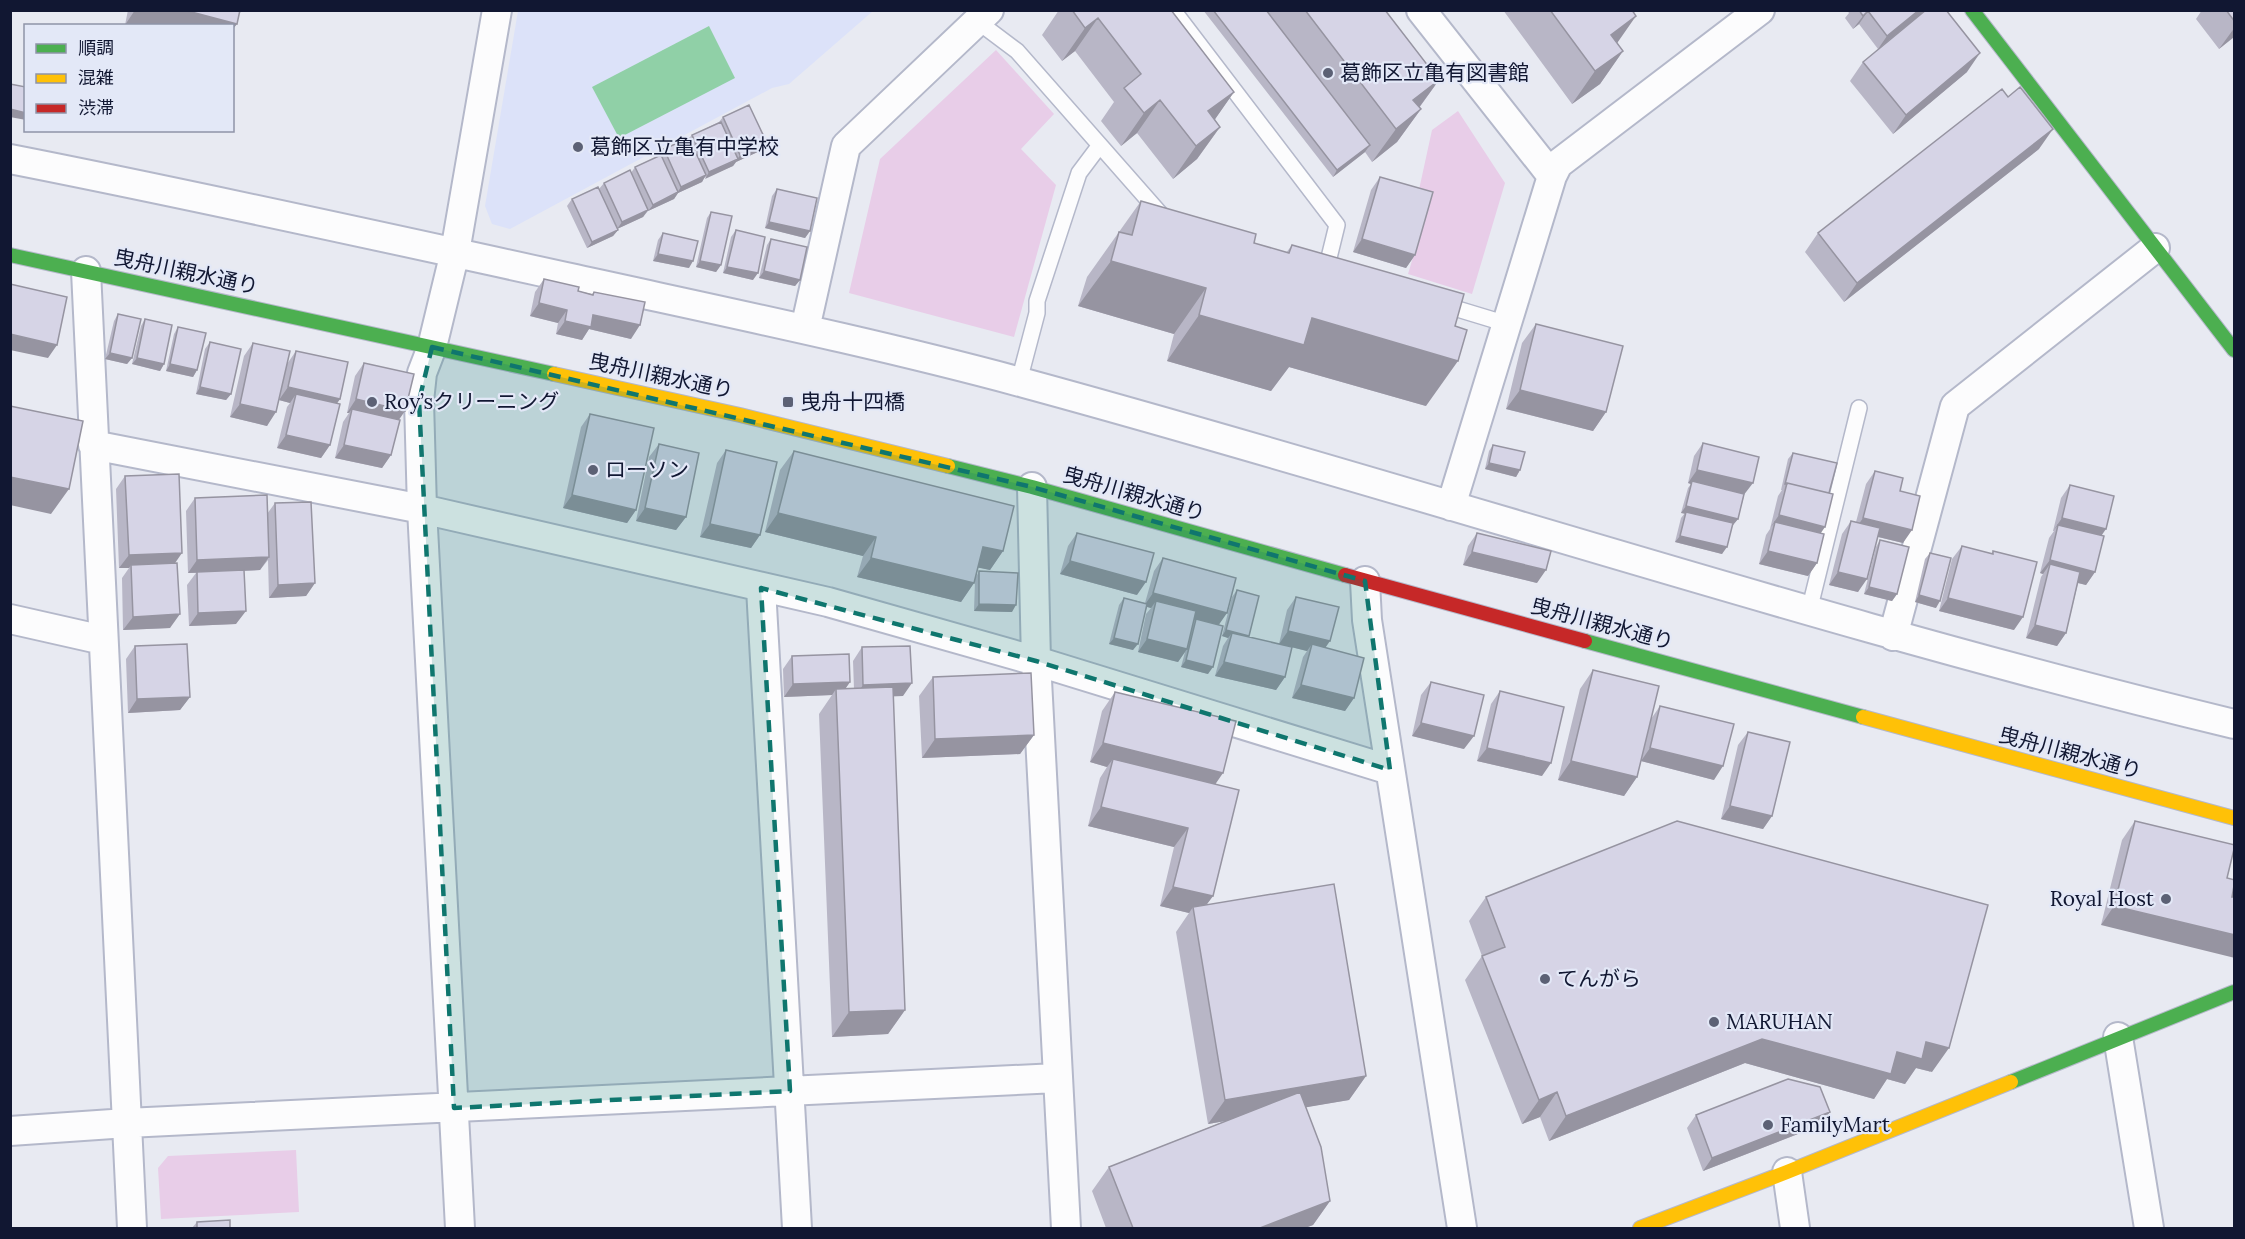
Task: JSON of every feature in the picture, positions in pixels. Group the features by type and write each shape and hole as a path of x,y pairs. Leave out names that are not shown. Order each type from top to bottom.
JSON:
{"street":[{"path":"460,1228 422,509 419,401 422,373 432,347 455,252 497,10"},
{"path":"1421,10 1552,176"},
{"path":"1451,506 1552,176 1558,164 1760,10"},
{"path":"1972,10 2235,350"},
{"path":"805,329 846,146 983,16"},
{"path":"10,159 210,198 805,329 1018,381 1265,451 1893,636 2235,724"},
{"path":"1893,636 1955,406 2155,248"},
{"name":"曳舟川親水通り","path":"10,255 740,415 1032,487 1365,581 2107,785 2235,818"},
{"path":"86,271 132,1228"},
{"path":"93,445 422,509 828,602 1036,661 1390,770"},
{"path":"1032,487 1036,661 1066,1228"},
{"path":"1365,581 1367,620 1462,1228"},
{"path":"761,588 797,1228"},
{"path":"10,619 103,640"},
{"path":"1640,1228 1787,1172 2118,1037 2235,992"},
{"path":"2118,1037 2149,1228"},
{"path":"10,1131 127,1123 1057,1078"},
{"path":"1787,1172 1796,1228"}],"lane":[{"path":"1173,10 1337,225 1326,270"},
{"path":"983,16 1017,51 1168,223 1180,226"},
{"path":"1018,381 1037,313 1037,301 1079,173 1100,145"},
{"path":"1429,300 1507,324"},
{"path":"1809,611 1859,408"}],"highlighted area":[{"path":"432,347 1032,487 1365,581 1390,770 1036,661 761,588 790,1091 454,1108 419,401"}],"shaded area":[{"name":"葛飾区立亀有中学校","path":"518,11 873,11 789,84 772,88 510,229 492,224 485,206"},
{"path":"709,26 735,78 619,138 592,87"},
{"path":"996,50 1054,114 1021,149 1056,185 1014,337 849,293 880,159"},
{"path":"1458,111 1505,183 1472,294 1408,274 1429,204 1417,199 1432,130"},
{"path":"296,1150 299,1212 161,1219 158,1168 168,1156"}],"building":[{"path":"184,10 240,10 237,24"},
{"path":"1072,10 1171,10 1234,92 1208,111 1220,127 1196,146 1160,100 1144,113 1124,88 1141,74 1098,18 1085,28"},
{"path":"1213,10 1266,10 1370,145 1337,170"},
{"path":"1305,10 1385,10 1439,80 1413,100 1421,109 1396,129"},
{"path":"1550,10 1632,10 1636,16 1611,35 1623,51 1595,71"},
{"path":"1859,10 1919,10 1887,36 1868,11 1863,16"},
{"path":"1926,10 1946,10 1980,53 1906,115 1863,62"},
{"path":"2226,10 2235,10 2235,22"},
{"path":"10,84 24,87 24,112 10,109"},
{"path":"2020,87 2053,129 1857,283 1818,233 2002,89 2008,97"},
{"path":"749,105 767,143 740,155 723,117"},
{"path":"721,122 738,159 709,172 692,135"},
{"path":"689,138 706,175 681,187 664,149"},
{"path":"661,155 678,192 653,205 635,167"},
{"path":"630,170 648,210 622,222 604,183"},
{"path":"1380,177 1433,192 1415,255 1362,239"},
{"path":"598,187 618,230 592,242 572,199"},
{"path":"777,189 817,198 810,231 769,222"},
{"path":"1141,201 1256,234 1254,243 1289,253 1292,245 1464,294 1455,326 1467,330 1458,361 1312,318 1304,345 1199,315 1206,288 1111,261 1119,232 1132,235"},
{"path":"711,212 732,216 721,265 700,261"},
{"path":"736,230 765,237 758,273 727,267"},
{"path":"663,233 698,241 693,261 658,254"},
{"path":"771,239 807,247 800,280 764,271"},
{"path":"544,279 579,287 578,291 593,295 594,292 645,302 640,325 593,315 591,327 565,321 567,310 539,303"},
{"path":"10,284 67,297 57,345 10,334"},
{"path":"118,314 141,319 132,358 110,353"},
{"path":"145,319 172,325 164,364 137,358"},
{"path":"1536,324 1623,346 1606,412 1520,390"},
{"path":"178,327 206,333 197,370 170,364"},
{"path":"210,342 241,349 231,394 200,387"},
{"path":"253,343 290,351 276,412 240,404"},
{"path":"296,351 348,362 340,399 288,387"},
{"path":"364,363 414,374 405,411 356,399"},
{"path":"296,394 340,404 330,445 286,435"},
{"path":"10,406 83,421 69,489 10,477"},
{"path":"352,409 400,420 391,455 344,445"},
{"path":"590,414 654,428 636,510 572,495"},
{"path":"1703,443 1759,457 1753,483 1697,470"},
{"path":"659,444 699,453 686,517 645,508"},
{"path":"1493,445 1525,452 1520,470 1489,463"},
{"path":"726,450 777,462 760,535 710,524"},
{"path":"794,451 1014,506 1003,551 983,547 974,583 871,558 876,537 778,513"},
{"path":"1793,453 1837,463 1829,493 1785,484"},
{"path":"1875,471 1903,478 1900,491 1920,496 1912,530 1863,518"},
{"path":"179,474 182,553 129,555 125,476"},
{"path":"1692,481 1744,494 1738,519 1686,506"},
{"path":"1787,483 1833,494 1825,527 1779,515"},
{"path":"2070,485 2114,496 2106,529 2062,518"},
{"path":"267,495 269,557 197,560 195,498"},
{"path":"311,502 315,583 278,585 275,503"},
{"path":"1686,512 1733,523 1727,547 1680,536"},
{"path":"1851,521 1880,528 1867,579 1838,572"},
{"path":"1775,522 1824,534 1817,563 1768,551"},
{"path":"2058,525 2104,536 2095,572 2050,560"},
{"path":"1077,533 1154,553 1146,582 1070,561"},
{"path":"1477,533 1551,551 1546,570 1472,552"},
{"path":"1880,540 1909,547 1897,594 1869,587"},
{"path":"1962,546 2037,562 2023,617 1948,598"},
{"path":"1930,553 1951,558 1940,601 1919,595"},
{"path":"1163,558 1236,578 1227,613 1153,593"},
{"path":"177,563 180,614 133,617 131,565"},
{"path":"2050,564 2080,572 2066,633 2035,625"},
{"path":"244,570 246,611 198,613 197,572"},
{"path":"979,571 1018,573 1016,605 979,604"},
{"path":"1237,590 1259,596 1249,636 1226,630"},
{"path":"1296,597 1339,607 1330,641 1288,631"},
{"path":"1124,598 1147,604 1138,644 1114,638"},
{"path":"1156,601 1196,611 1187,649 1147,639"},
{"path":"1196,619 1223,626 1213,667 1186,660"},
{"path":"1232,633 1292,647 1285,677 1224,662"},
{"path":"187,644 190,697 137,699 135,646"},
{"path":"1312,644 1364,658 1354,698 1301,685"},
{"path":"910,646 912,683 863,685 862,647"},
{"path":"849,654 850,682 793,684 792,656"},
{"path":"1593,670 1659,686 1637,777 1571,761"},
{"path":"1031,673 1034,735 935,739 933,677"},
{"path":"1431,682 1484,695 1474,736 1421,723"},
{"path":"893,687 905,1010 849,1012 836,689"},
{"path":"1500,691 1564,707 1551,763 1487,748"},
{"path":"1115,692 1236,721 1223,773 1103,743"},
{"path":"1660,706 1734,724 1723,766 1650,748"},
{"path":"1748,732 1790,742 1772,816 1730,806"},
{"path":"1113,759 1239,790 1213,896 1173,887 1188,828 1101,807"},
{"name":"MARUHAN","path":"1677,821 1988,905 1949,1048 1926,1042 1922,1059 1897,1052 1891,1074 1762,1039 1566,1116 1557,1092 1539,1100 1482,956 1505,947 1486,897"},
{"path":"2135,821 2235,845 2227,878 2235,880 2232,897 2235,897 2235,935 2114,906"},
{"path":"1334,884 1366,1076 1225,1100 1193,907"},
{"path":"1788,1079 1820,1087 1830,1112 1712,1158 1696,1115"},
{"path":"1300,1092 1321,1147 1330,1201 1260,1228 1133,1228 1109,1167"},
{"path":"230,1220 230,1228 197,1228 197,1222"}],"traffic: fast":[{"path":"1972,10 2234,350"},
{"path":"10,255 554,374"},
{"path":"948,466 1032,487 1345,575"},
{"path":"1585,641 1863,717"},
{"path":"2011,1082 2234,992"}],"traffic: slow":[{"path":"554,374 740,415 948,466"},
{"path":"1863,717 2234,818"},
{"path":"1640,1228 2011,1082"}],"traffic: jam":[{"path":"1345,575 1585,641"}],"place":[{"name":"葛飾区立亀有図書館","path":"1328,73"},
{"name":"葛飾区立亀有中学校","path":"578,147"},
{"name":"Roy’sクリーニング","path":"372,402"},
{"name":"曳舟十四橋","path":"788,402"},
{"name":"ローソン","path":"593,470"},
{"name":"Royal Host","path":"2166,899"},
{"name":"てんがら","path":"1545,979"},
{"name":"MARUHAN","path":"1714,1022"},
{"name":"FamilyMart","path":"1768,1125"}]}
